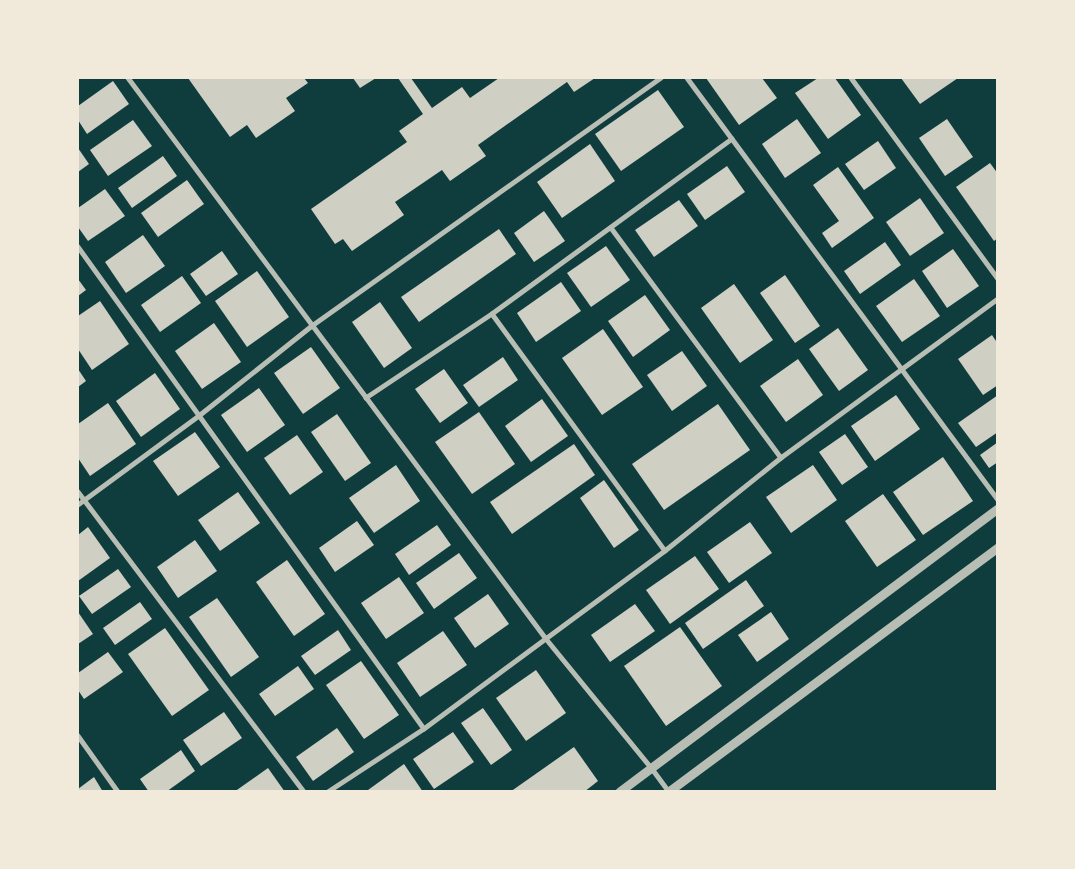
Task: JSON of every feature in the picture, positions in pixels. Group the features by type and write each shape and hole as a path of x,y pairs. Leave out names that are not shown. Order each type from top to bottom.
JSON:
{"street":[{"path":"128,78 546,639 652,768 669,792 998,548"},
{"path":"78,505 199,416 312,326 660,78"},
{"path":"687,78 998,500"},
{"path":"851,78 998,279"},
{"path":"366,398 492,314 732,139"},
{"path":"611,228 781,458"},
{"path":"78,247 424,729"},
{"path":"328,792 424,729 665,551 781,458 998,299"},
{"path":"492,314 665,551"},
{"path":"78,492 304,792"},
{"path":"620,792 998,509"},
{"path":"78,736 118,792"}],"building":[{"path":"188,78 304,78 308,83 286,98 295,111 256,138 247,125 230,137"},
{"path":"353,78 376,78 360,88"},
{"path":"398,78 411,78 432,108 462,87 470,98 499,78 595,78 574,92 567,82 478,145 486,156 450,181 442,170 395,202 404,215 352,251 343,239 335,244 311,209 407,142 399,131 423,114"},
{"path":"706,78 762,78 777,98 739,125"},
{"path":"818,78 835,78 861,115 828,139 795,93"},
{"path":"901,78 958,78 920,104"},
{"path":"113,81 129,104 87,134 78,120 78,106"},
{"path":"658,90 684,127 621,171 595,134"},
{"path":"797,119 821,153 785,178 762,144"},
{"path":"947,119 973,157 945,176 919,138"},
{"path":"133,120 152,146 108,176 90,150"},
{"path":"878,141 896,168 864,190 845,164"},
{"path":"590,144 615,181 562,218 537,182"},
{"path":"78,148 89,164 78,172"},
{"path":"163,156 177,176 132,208 118,188"},
{"path":"990,163 998,174 998,238 994,241 956,187"},
{"path":"727,166 745,192 705,220 687,194"},
{"path":"838,167 874,218 832,248 822,233 839,221 813,185"},
{"path":"187,180 204,204 158,237 141,213"},
{"path":"105,189 125,216 88,241 78,227 78,208"},
{"path":"920,198 944,233 910,256 886,222"},
{"path":"679,200 698,226 654,257 635,230"},
{"path":"544,211 565,241 534,262 514,233"},
{"path":"499,229 516,254 419,322 401,297"},
{"path":"143,235 165,266 126,293 105,262"},
{"path":"885,242 901,265 860,294 844,271"},
{"path":"606,246 630,280 591,307 567,273"},
{"path":"953,249 979,286 947,308 922,271"},
{"path":"222,251 238,274 206,296 190,274"},
{"path":"257,271 289,317 247,347 215,301"},
{"path":"785,275 820,326 795,343 760,293"},
{"path":"182,276 201,303 160,332 141,305"},
{"path":"78,279 86,290 78,296"},
{"path":"914,279 940,316 902,342 876,306"},
{"path":"561,282 581,311 536,342 517,313"},
{"path":"734,284 773,340 740,363 701,308"},
{"path":"645,295 670,330 633,357 608,321"},
{"path":"100,301 129,344 92,370 78,349 78,316"},
{"path":"380,302 412,348 384,368 352,322"},
{"path":"214,323 241,362 202,389 175,351"},
{"path":"838,328 868,370 839,391 809,349"},
{"path":"603,329 643,387 602,415 562,358"},
{"path":"992,335 998,344 998,385 983,395 958,359"},
{"path":"311,347 340,388 303,414 274,373"},
{"path":"682,351 707,386 672,411 647,375"},
{"path":"503,357 518,380 479,407 463,385"},
{"path":"798,359 823,395 786,422 760,386"},
{"path":"78,369 86,381 78,387"},
{"path":"444,369 468,403 440,423 415,389"},
{"path":"155,373 180,409 141,437 116,401"},
{"path":"259,388 285,425 247,452 221,415"},
{"path":"896,395 920,429 875,461 851,426"},
{"path":"998,395 998,432 976,447 958,423"},
{"path":"542,399 568,436 531,462 505,426"},
{"path":"108,403 136,444 90,476 78,458 78,424"},
{"path":"718,404 750,450 664,510 632,464"},
{"path":"479,412 515,464 472,494 435,442"},
{"path":"337,414 371,463 345,481 311,432"},
{"path":"195,432 220,467 178,496 153,461"},
{"path":"845,434 868,467 842,485 819,452"},
{"path":"297,435 323,472 290,495 264,458"},
{"path":"998,442 998,462 989,468 980,455"},
{"path":"574,444 595,475 512,534 490,502"},
{"path":"943,457 973,501 923,535 893,492"},
{"path":"396,465 420,501 374,533 349,498"},
{"path":"813,465 837,500 791,533 766,497"},
{"path":"604,480 639,530 614,548 580,498"},
{"path":"238,492 260,523 220,551 198,520"},
{"path":"883,494 916,540 877,567 845,521"},
{"path":"357,521 374,545 335,572 319,548"},
{"path":"750,522 772,553 729,583 707,552"},
{"path":"437,525 451,545 409,575 395,554"},
{"path":"88,527 110,558 78,581 78,535"},
{"path":"195,540 217,571 178,598 157,567"},
{"path":"459,553 477,578 434,609 416,583"},
{"path":"695,556 719,589 670,624 646,590"},
{"path":"287,560 325,614 294,636 256,582"},
{"path":"118,569 131,587 92,614 79,596"},
{"path":"399,577 424,613 386,639 361,603"},
{"path":"746,580 764,606 703,649 685,623"},
{"path":"488,594 509,624 475,648 454,618"},
{"path":"217,598 259,657 231,677 189,617"},
{"path":"140,602 152,619 115,645 103,628"},
{"path":"635,604 655,631 610,662 591,635"},
{"path":"78,612 93,634 78,644"},
{"path":"771,612 789,639 757,662 738,635"},
{"path":"680,627 722,686 666,726 624,666"},
{"path":"165,628 209,690 172,716 128,654"},
{"path":"338,630 351,650 315,675 301,656"},
{"path":"443,631 467,665 420,697 397,663"},
{"path":"108,652 123,672 84,699 78,690 78,673"},
{"path":"361,661 399,715 364,739 326,685"},
{"path":"298,666 314,689 275,716 259,694"},
{"path":"536,670 566,713 526,741 496,698"},
{"path":"483,708 512,750 491,765 461,723"},
{"path":"224,712 242,738 201,766 183,740"},
{"path":"337,728 354,752 313,781 296,757"},
{"path":"453,732 474,762 434,789 413,759"},
{"path":"574,747 598,781 584,792 510,792"},
{"path":"181,750 195,771 166,792 149,792 140,779"},
{"path":"404,764 423,792 369,792 368,790"},
{"path":"268,768 285,792 234,792"},
{"path":"94,777 103,792 78,792 78,789"}]}
